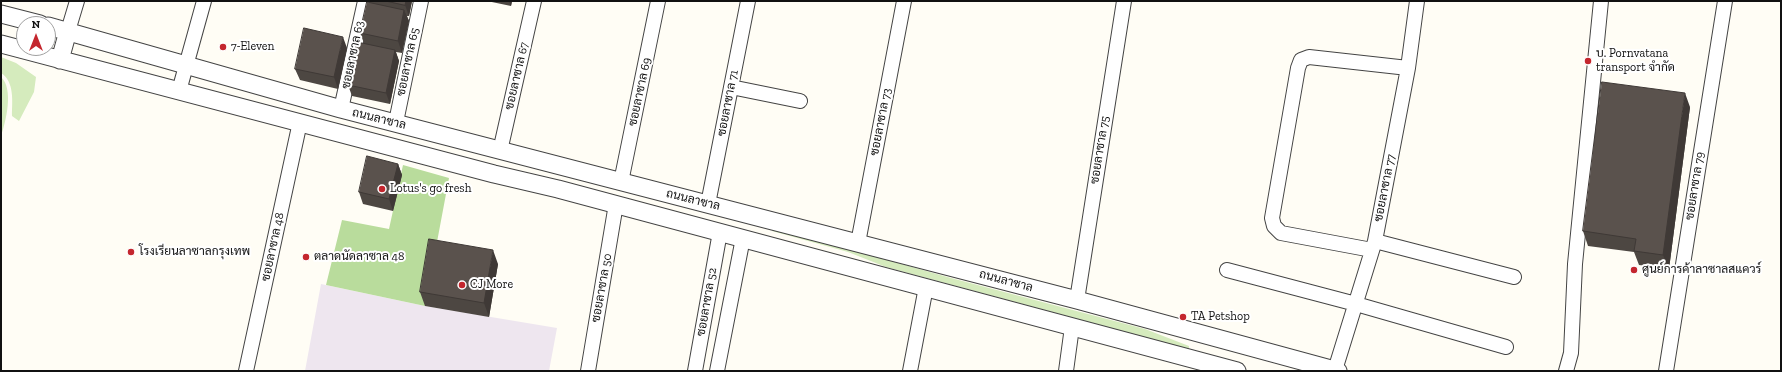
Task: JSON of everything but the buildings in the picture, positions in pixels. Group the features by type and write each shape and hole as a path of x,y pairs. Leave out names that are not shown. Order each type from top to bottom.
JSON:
{"street":[{"path":"60,60 77,1"},
{"path":"179,91 204,1"},
{"name":"ซอยลาซาล 63","path":"341,109 365,1"},
{"name":"ซอยลาซาล 65","path":"396,122 421,1"},
{"name":"ซอยลาซาล 67","path":"507,152 534,1"},
{"name":"ซอยลาซาล 69","path":"621,182 658,1"},
{"name":"ซอยลาซาล 71","path":"708,204 748,1"},
{"name":"ซอยลาซาล 73","path":"858,243 904,1"},
{"name":"ซอยลาซาล 75","path":"1077,300 1124,1"},
{"name":"ซอยลาซาล 77","path":"1337,371 1373,246 1408,68 1417,1"},
{"path":"1566,371 1570,353 1575,264 1601,1"},
{"name":"ซอยลาซาล 79","path":"1666,371 1725,1"},
{"path":"1,14 16,18"},
{"name":"ถนนลาซาล","path":"56,28 341,109 396,122 621,182 756,215 1175,326 1337,371"},
{"name":"ถนนลาซาล","path":"1,44 616,204 1237,371"},
{"path":"1408,68 1309,57 1301,60 1298,68 1272,218 1274,226 1281,232 1373,246 1514,277"},
{"path":"731,87 800,101"},
{"name":"ซอยลาซาล 48","path":"246,371 300,122"},
{"path":"507,152 525,164 604,184 609,189 616,204"},
{"path":"646,188 638,192 637,197 653,204 718,220 725,225 731,235 717,371"},
{"name":"ซอยลาซาล 50","path":"588,371 616,204"},
{"path":"731,235 756,215"},
{"path":"776,221 764,227 764,232 769,236 814,247 854,262 868,272"},
{"name":"ซอยลาซาล 52","path":"695,371 731,235"},
{"path":"1227,270 1356,304 1506,347"},
{"path":"910,371 926,287"},
{"path":"1066,371 1072,326"},
{"path":"1175,326 1191,340 1302,371"}],"shaded area":[{"path":"321,284 425,306 557,328 549,371 305,371"}],"green space":[{"path":"1,57 16,63 36,77 34,92 19,121 12,116 11,87 9,82 1,73"},
{"path":"1,77 5,82 7,89 8,105 1,136"},
{"path":"403,165 449,178 425,306 326,285 342,220 389,229"},
{"path":"774,228 951,278 1145,329 1189,346 1189,349 886,267 848,252 772,231"}],"place":[{"name":"7-Eleven","path":"223,47"},
{"name":"บ. Pornvatana transport จำกัด","path":"1588,61"},
{"name":"Lotus's go fresh","path":"382,189"},
{"name":"โรงเรียนลาซาลกรุงเทพ","path":"131,252"},
{"name":"ตลาดนัดลาซาล 48","path":"306,257"},
{"name":"ศูนย์การค้าลาซาลสแควร์","path":"1634,270"},
{"name":"CJ More","path":"462,285"},
{"name":"TA Petshop","path":"1183,317"}]}
